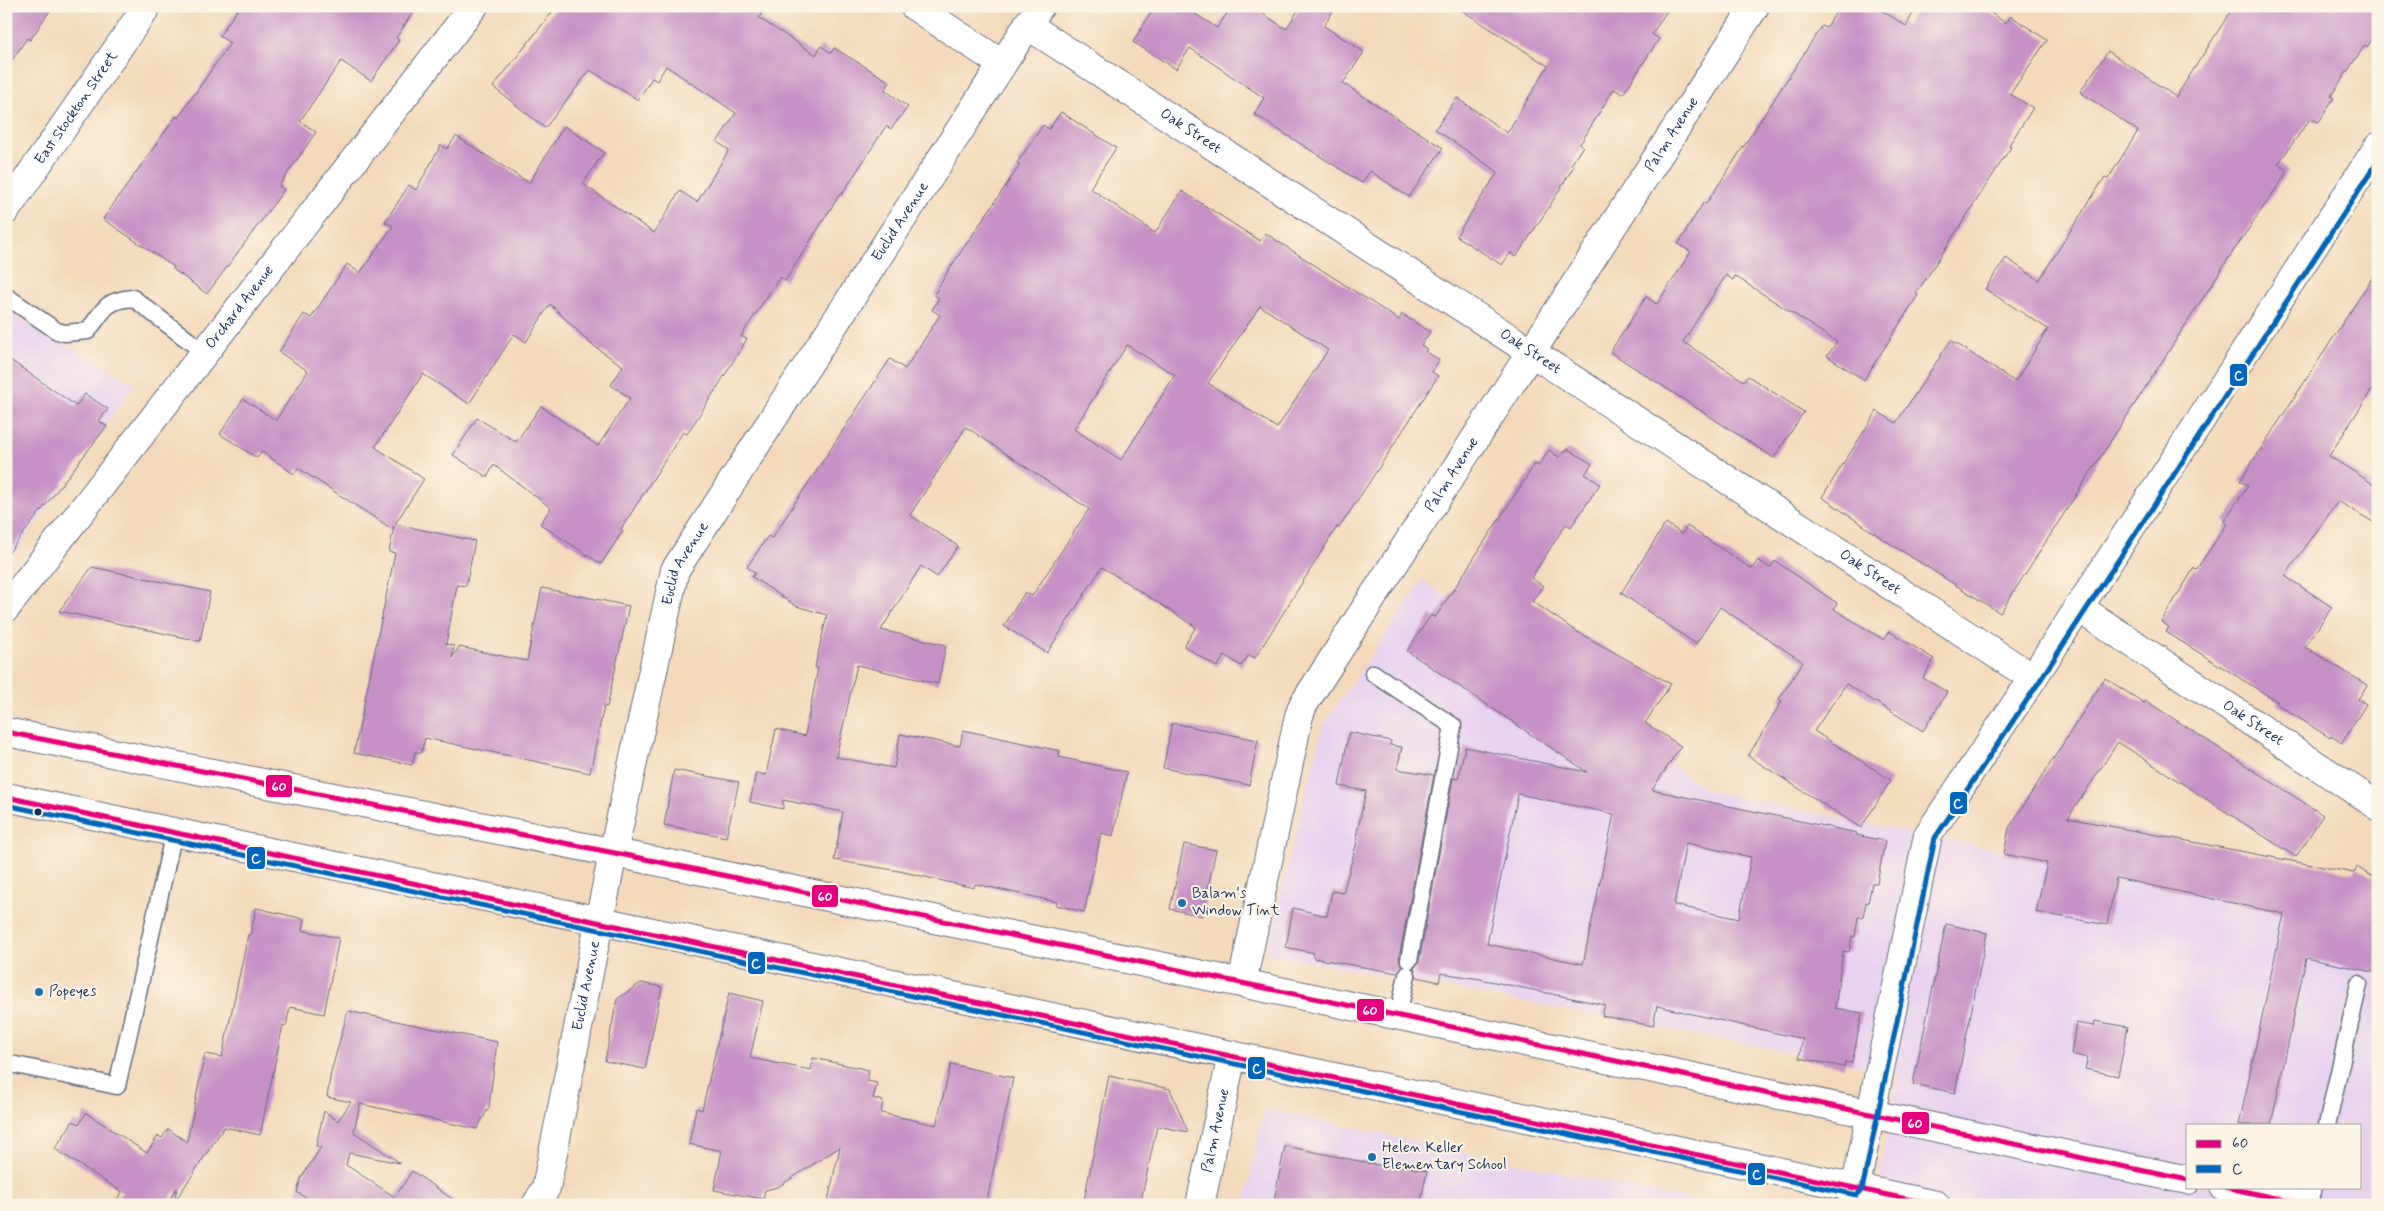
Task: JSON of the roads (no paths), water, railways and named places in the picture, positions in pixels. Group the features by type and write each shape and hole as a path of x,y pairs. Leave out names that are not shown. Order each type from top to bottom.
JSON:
{"street":[{"name":"East Stockton Street","path":"6,210 147,6"},
{"name":"Orchard Avenue","path":"6,608 474,6"},
{"path":"914,6 1002,64"},
{"name":"Palm Avenue","path":"1242,983 1300,710 1755,6"},
{"name":"Euclid Avenue","path":"536,1205 546,1188 613,853 675,570 1034,16"},
{"name":"Oak Street","path":"1034,16 1532,353 2033,678"},
{"path":"1853,1196 1872,1113 1928,835 2033,678 2378,148"},
{"name":"Oak Street","path":"2078,607 2378,806"},
{"path":"6,732 613,853 2186,1180"},
{"path":"6,797 1232,1055 1853,1196 1936,1205"},
{"name":"Palm Avenue","path":"1200,1205 1232,1055"},
{"path":"2229,1188 2308,1205"}],"lane":[{"path":"6,296 57,331 65,333 88,331 108,304 122,299 133,298 205,353"},
{"path":"1374,673 1453,726 1398,1015"},
{"path":"6,1063 117,1086 174,832"},
{"path":"2327,1124 2359,984"},
{"path":"2308,1205 2314,1188"}],"place":[{"name":"Balam's Window Tint","path":"1182,903"},
{"name":"Popeyes","path":"39,992"},
{"name":"Helen Keller Elementary School","path":"1372,1157"}]}
